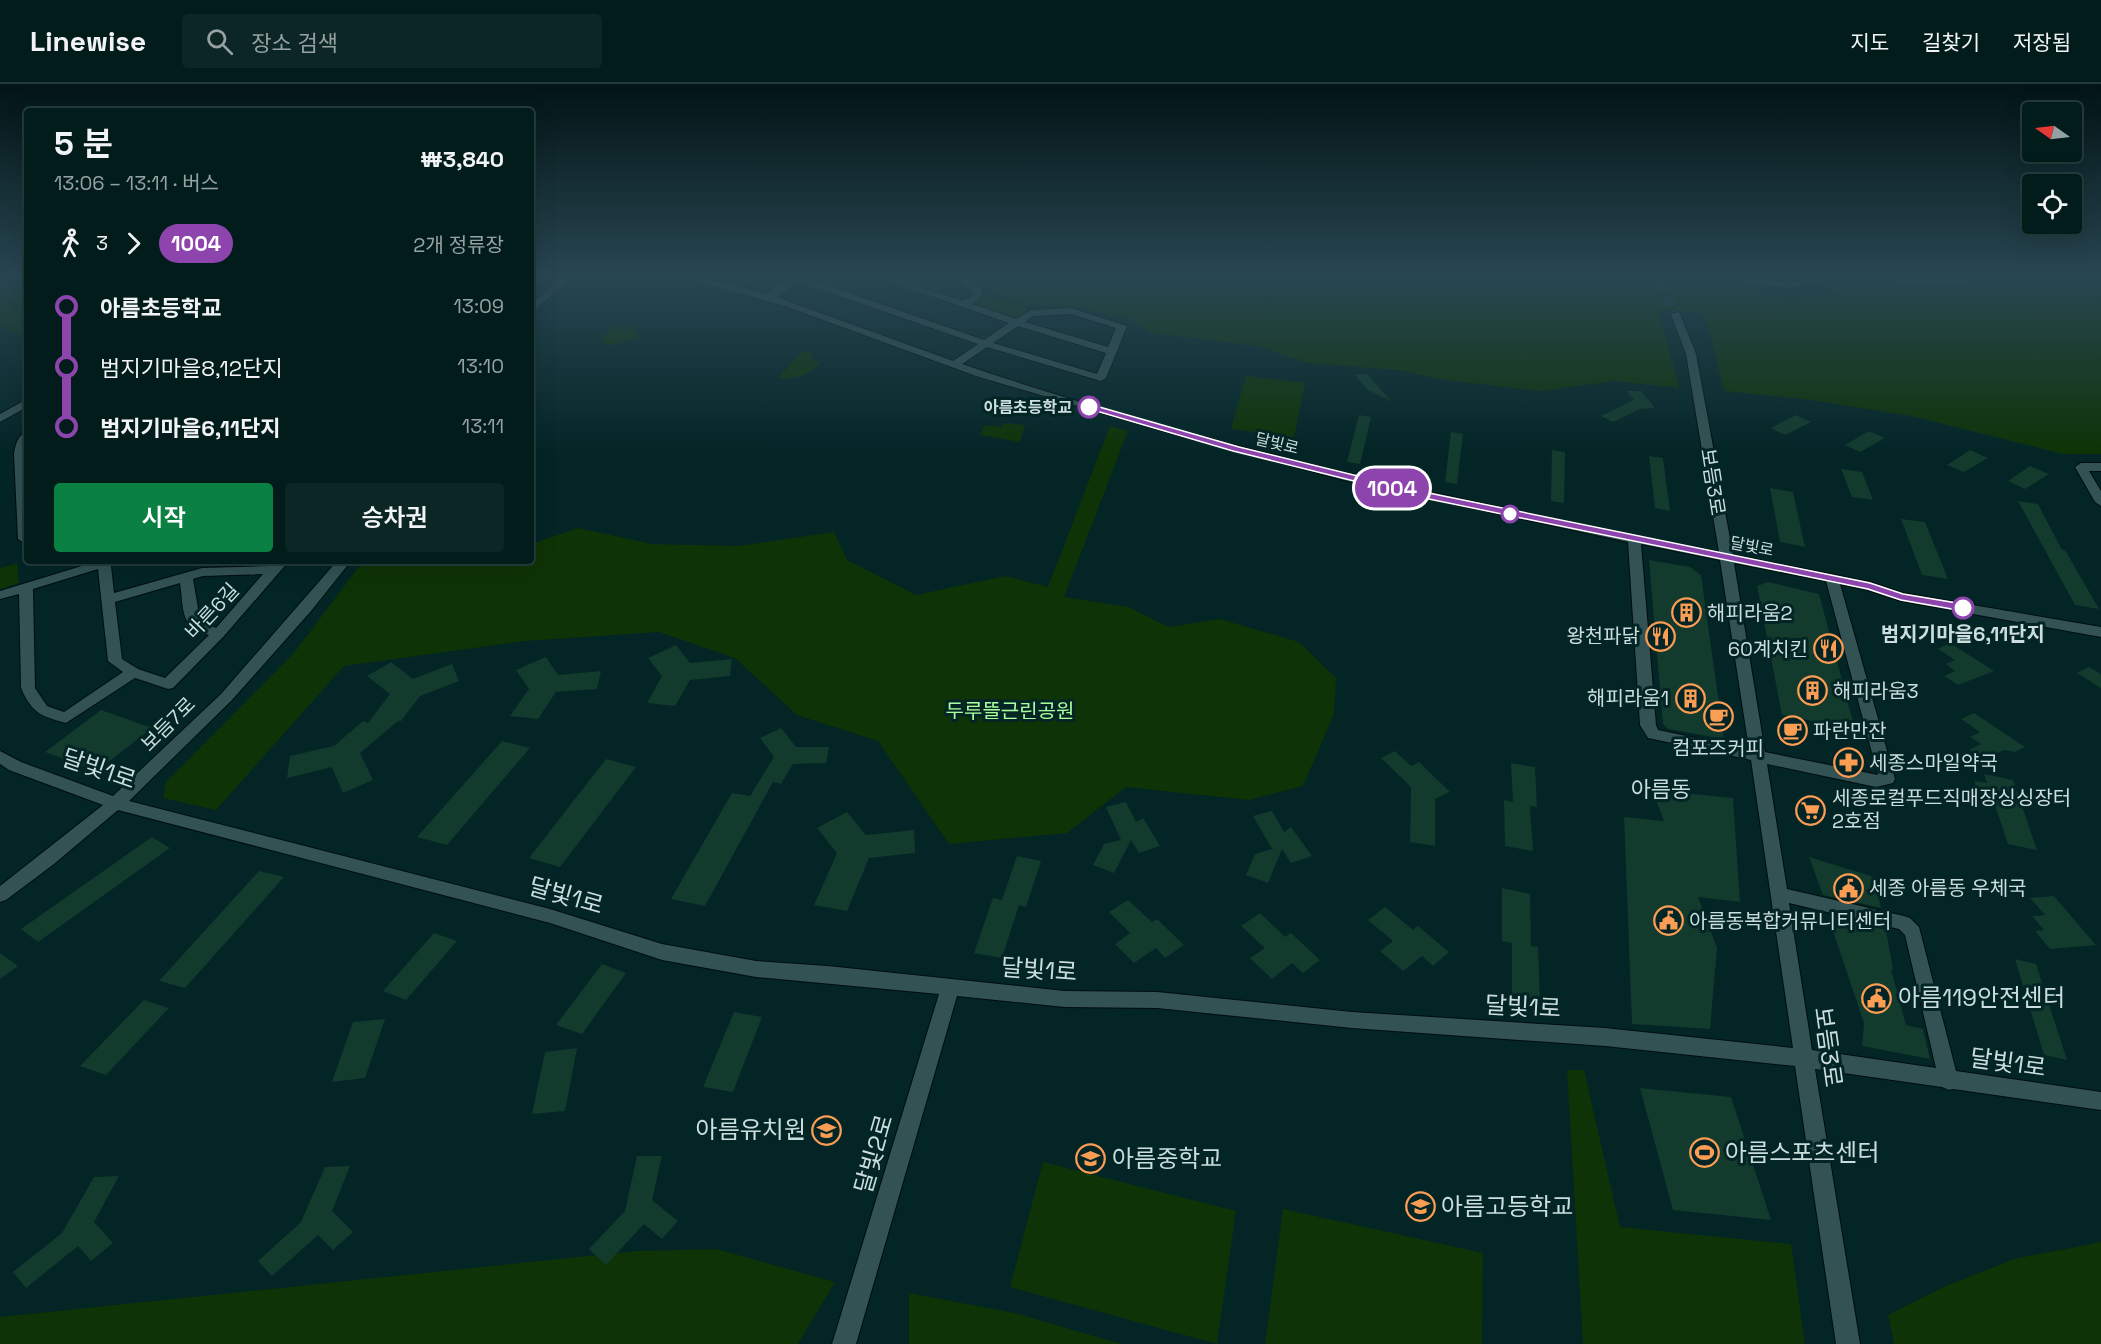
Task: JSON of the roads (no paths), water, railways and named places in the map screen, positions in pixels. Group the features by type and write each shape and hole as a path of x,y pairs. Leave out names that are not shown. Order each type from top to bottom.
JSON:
{"street":[{"name":"달빛로","path":"877,337 954,365 1236,449 1419,494 1832,579 1870,586 1898,587 2101,623"},
{"path":"965,337 1101,378 1118,337"},
{"path":"954,365 996,337"},
{"path":"1065,337 1112,351"},
{"name":"보듬3로","path":"1685,337 1691,354 1760,757 1803,1058 1848,1344"},
{"path":"0,419 24,404"},
{"path":"24,444 20,454 24,539"},
{"path":"2101,467 2081,467 2101,502"},
{"path":"1634,538 1648,725 1653,734 1876,781 1887,779 1832,579"},
{"path":"0,594 101,564"},
{"path":"26,587 28,688 34,703 43,712 66,718 133,672 115,662 107,600 108,564"},
{"name":"보듬7로","path":"0,895 117,804 261,659 302,615 342,564"},
{"path":"107,600 202,572 279,565"},
{"name":"바른6길","path":"133,672 168,684 219,633 279,565"},
{"path":"186,577 196,626 219,633"},
{"name":"달빛로","path":"1870,586 1901,597 2101,632"},
{"name":"달빛1로","path":"0,757 15,766 117,804 550,916 662,952 756,969 828,974 950,989 1065,999 1191,1003 1352,1020 1605,1037 1803,1058 1949,1081 2101,1101"},
{"path":"1780,894 1904,923 1913,932 1949,1081"},
{"name":"달빛2로","path":"846,1339 950,989"}],"place":[{"name":"아름초등학교","path":"1089,407"},
{"name":"범지기마을6,11단지","path":"1963,608"},
{"name":"해피라움2","path":"1686,613"},
{"name":"왕천파닭","path":"1661,636"},
{"name":"60계치킨","path":"1829,649"},
{"name":"해피라움3","path":"1812,691"},
{"name":"해피라움1","path":"1690,698"},
{"name":"컴포즈커피","path":"1718,717"},
{"name":"파란만잔","path":"1792,731"},
{"name":"세종스마일약국","path":"1848,763"},
{"name":"세종로컬푸드직매장싱싱장터 2호점","path":"1811,810"},
{"name":"세종 아름동 우체국","path":"1848,888"},
{"name":"아름동복합커뮤니티센터","path":"1668,921"},
{"name":"아름119안전센터","path":"1877,998"},
{"name":"아름유치원","path":"827,1130"},
{"name":"아름스포츠센터","path":"1704,1153"},
{"name":"아름중학교","path":"1091,1159"},
{"name":"아름고등학교","path":"1420,1207"}],"district":[{"name":"아름동","path":"1661,789"}],"park label":[{"name":"두루뜰근린공원","path":"1010,711"}]}
